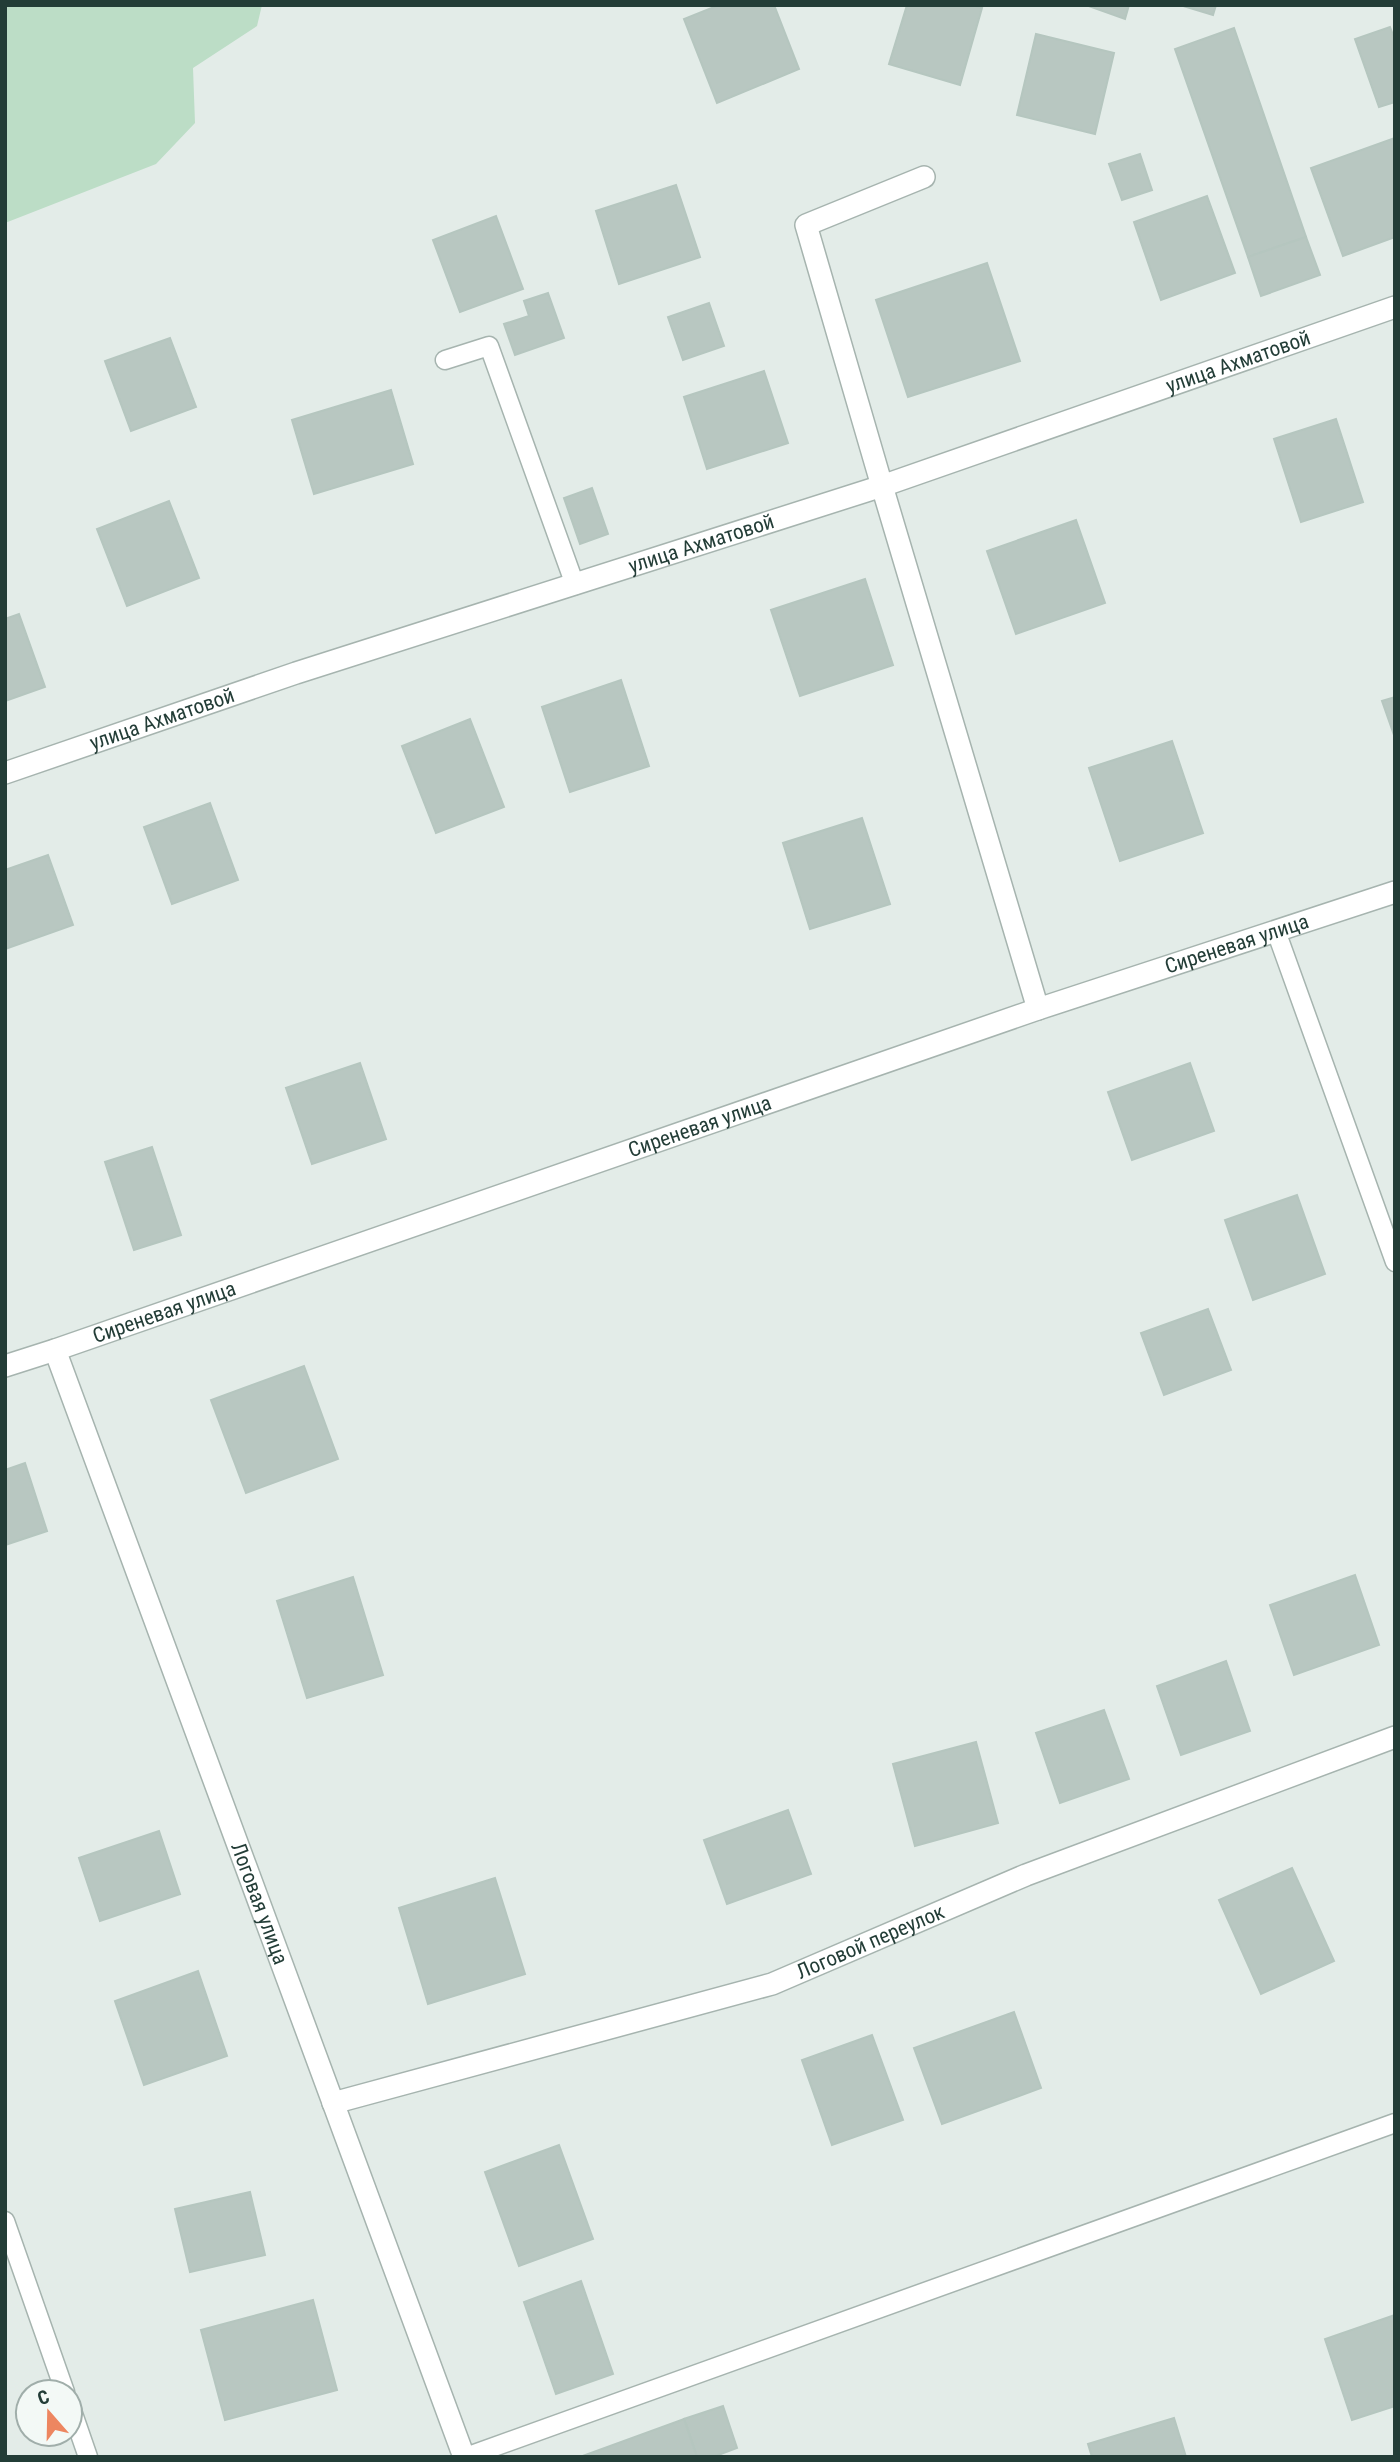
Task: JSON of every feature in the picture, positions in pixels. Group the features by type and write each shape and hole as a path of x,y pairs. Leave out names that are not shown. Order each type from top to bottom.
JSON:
{"street":[{"path":"924,177 806,225 1038,1009"},
{"name":"улица Ахматовой","path":"5,773 296,673 882,486 1395,307"},
{"name":"Сиреневая улица","path":"5,1366 1038,1009 1395,892"},
{"name":"Логовая улица","path":"55,1350 465,2457"},
{"name":"Логовой переулок","path":"333,2103 772,1984 1026,1875 1395,1737"}],"lane":[{"path":"445,360 489,346 575,585"},
{"path":"1276,931 1395,1262"},
{"path":"465,2457 1395,2123"},
{"path":"5,2221 60,2378"}],"green space":[{"path":"5,5 262,5 257,26 193,68 195,123 156,164 5,223"}],"building":[{"path":"719,5 774,5 799,69 717,103 684,19"},
{"path":"907,5 972,5 982,8 960,85 889,64"},
{"path":"1086,5 1129,5 1125,19"},
{"path":"1180,5 1216,5 1213,15"},
{"path":"1390,27 1395,40 1395,102 1379,107 1355,39"},
{"path":"1234,28 1306,237 1248,257 1175,49"},
{"path":"1036,34 1114,53 1095,134 1017,115"},
{"path":"1395,138 1395,237 1343,256 1311,168"},
{"path":"1140,154 1152,190 1122,200 1109,164"},
{"path":"676,185 700,257 619,284 596,211"},
{"path":"1207,196 1235,273 1161,300 1134,222"},
{"path":"496,216 523,289 460,312 433,240"},
{"path":"1306,237 1320,275 1261,296 1248,257"},
{"path":"987,263 1020,361 908,397 876,300"},
{"path":"548,293 564,338 515,355 504,324 529,316 524,301"},
{"path":"709,303 724,346 683,360 668,317"},
{"path":"170,338 196,407 131,431 105,361"},
{"path":"764,371 788,443 707,469 684,397"},
{"path":"391,390 413,464 314,494 292,420"},
{"path":"1336,419 1363,502 1301,522 1274,439"},
{"path":"592,488 608,534 580,544 564,498"},
{"path":"169,501 199,578 127,606 97,529"},
{"path":"1076,520 1105,603 1016,634 987,551"},
{"path":"865,579 893,665 800,696 771,610"},
{"path":"19,614 45,687 5,701 5,619"},
{"path":"621,680 649,766 570,792 542,707"},
{"path":"1395,697 1395,738 1382,701"},
{"path":"470,719 504,807 436,833 402,746"},
{"path":"1172,741 1203,833 1120,861 1089,768"},
{"path":"210,803 238,880 172,904 144,827"},
{"path":"862,818 890,904 810,929 783,843"},
{"path":"48,855 73,925 5,949 5,870"},
{"path":"360,1063 386,1139 312,1164 286,1088"},
{"path":"1190,1063 1214,1131 1132,1160 1108,1092"},
{"path":"152,1147 181,1235 134,1250 105,1162"},
{"path":"1297,1195 1325,1274 1253,1300 1225,1220"},
{"path":"1208,1309 1231,1370 1164,1395 1141,1333"},
{"path":"304,1366 338,1459 246,1493 211,1400"},
{"path":"25,1463 47,1531 5,1545 5,1470"},
{"path":"1355,1575 1379,1645 1294,1675 1270,1605"},
{"path":"353,1577 383,1675 307,1698 277,1601"},
{"path":"1226,1661 1250,1731 1181,1755 1157,1686"},
{"path":"1104,1710 1129,1779 1060,1803 1036,1733"},
{"path":"976,1742 998,1823 915,1846 893,1764"},
{"path":"788,1810 811,1874 727,1904 704,1840"},
{"path":"159,1831 180,1894 100,1921 79,1858"},
{"path":"1292,1868 1334,1961 1261,1994 1219,1900"},
{"path":"495,1878 525,1974 428,2004 399,1908"},
{"path":"198,1971 227,2056 144,2085 115,2001"},
{"path":"1014,2012 1041,2088 942,2124 914,2048"},
{"path":"872,2035 903,2120 832,2145 802,2060"},
{"path":"559,2145 593,2239 519,2266 485,2172"},
{"path":"250,2192 265,2255 190,2272 175,2209"},
{"path":"581,2281 613,2374 556,2394 524,2302"},
{"path":"313,2300 337,2390 225,2420 201,2330"},
{"path":"1395,2315 1395,2406 1352,2420 1325,2339"},
{"path":"723,2406 737,2448 713,2457 697,2457 684,2419"},
{"path":"1174,2418 1186,2457 1092,2457 1088,2444"},
{"path":"684,2419 697,2457 580,2457"}]}
